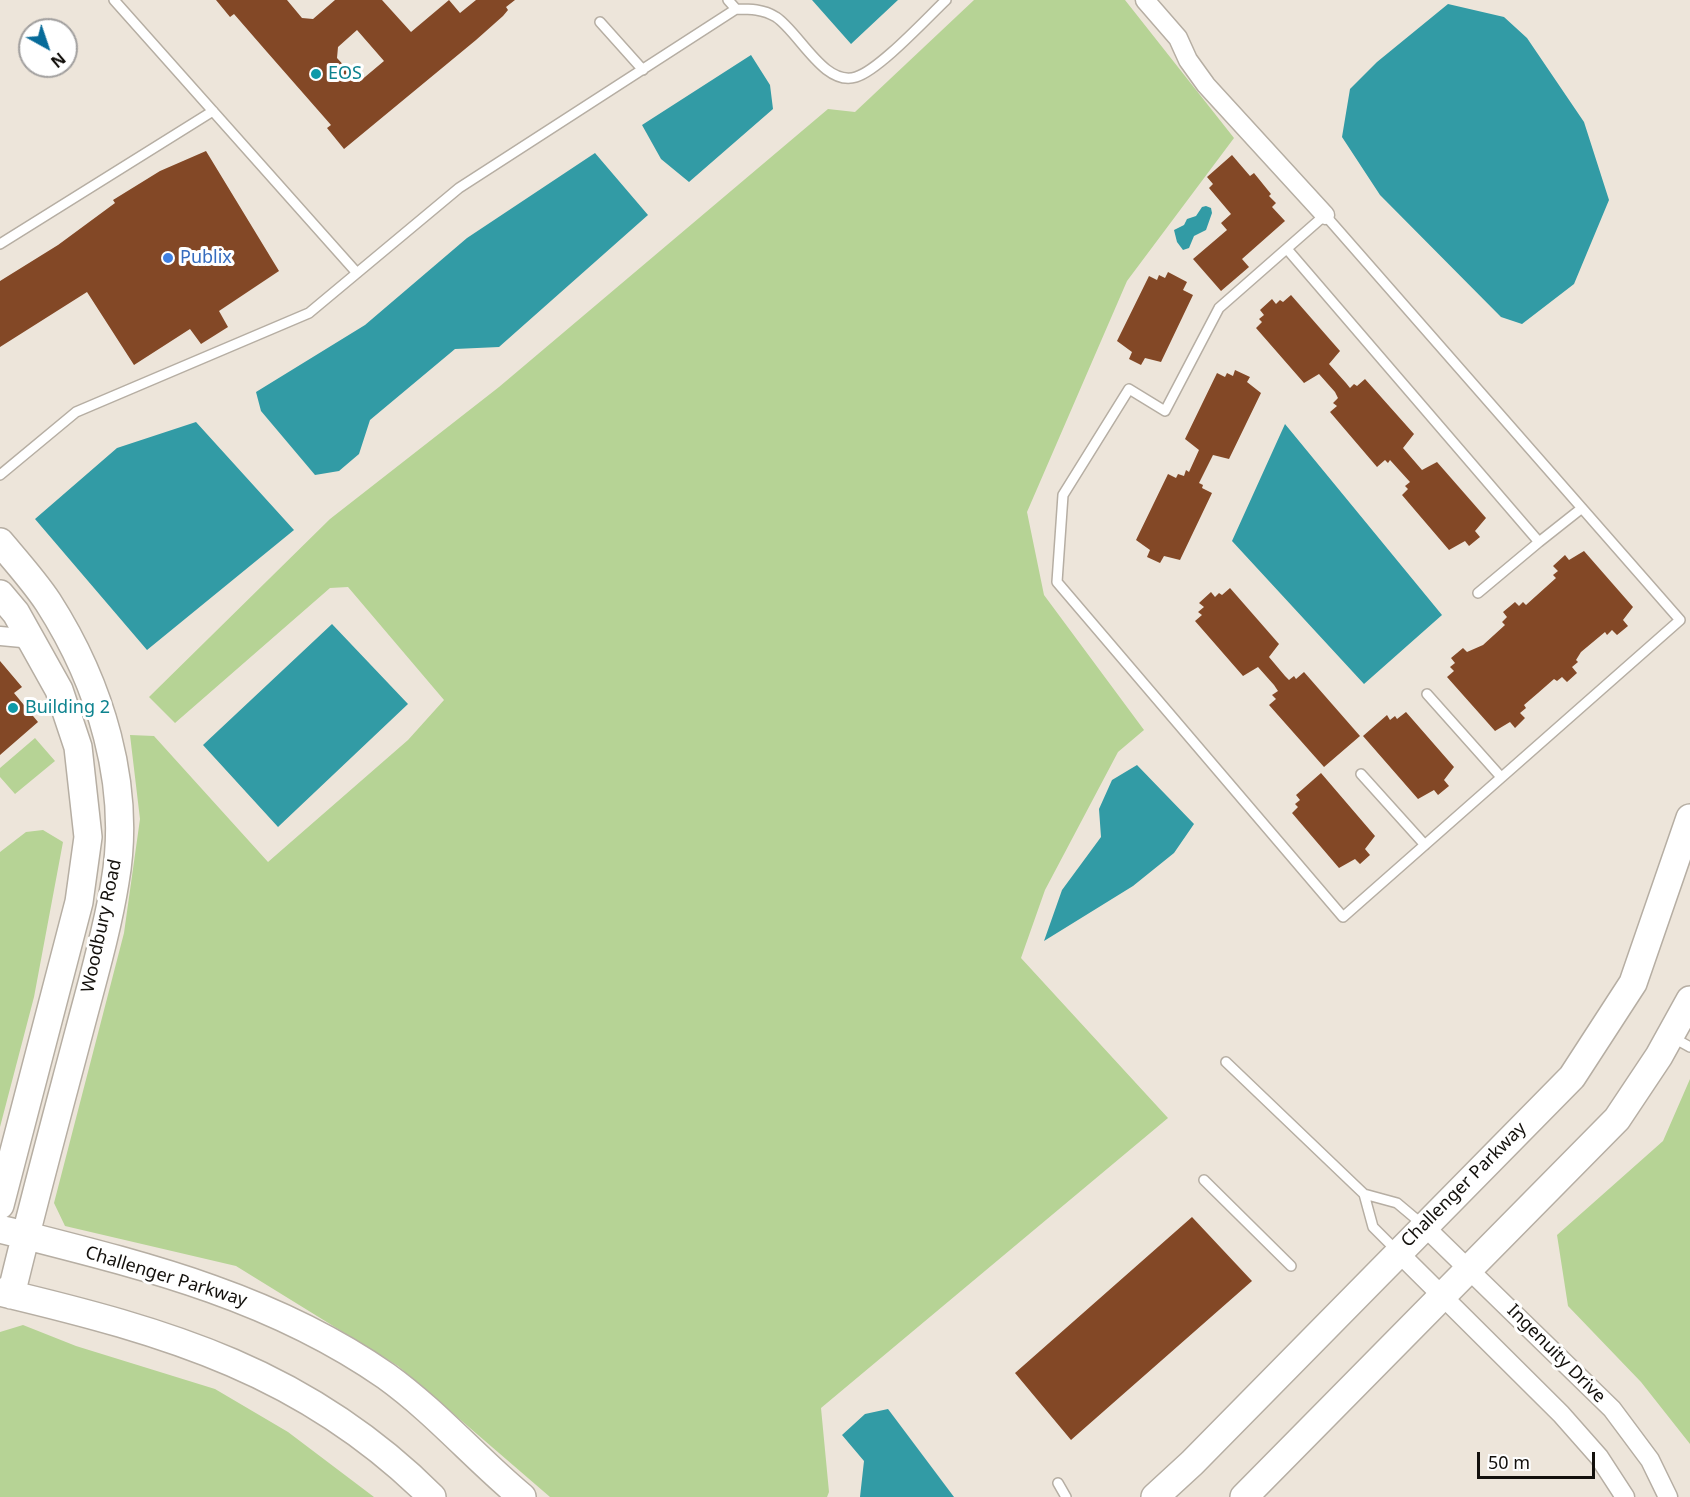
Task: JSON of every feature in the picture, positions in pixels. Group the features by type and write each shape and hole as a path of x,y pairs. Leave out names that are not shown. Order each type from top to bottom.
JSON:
{"main road":[{"name":"Woodbury Road","path":"0,542 48,602 85,669 98,700 112,761 120,823 116,881 13,1232 6,1294"},
{"name":"Woodbury Road","path":"0,1205 79,902 88,837 78,747 59,690 35,646 5,606"},
{"path":"5,606 30,616 44,626 85,669"},
{"name":"Challenger Parkway","path":"1155,1497 1572,1077 1633,983 1690,819"},
{"path":"1245,1497 1617,1119 1680,1041 1690,1000"},
{"name":"Challenger Parkway","path":"13,1232 208,1285 310,1330 375,1369 414,1398 522,1497"},
{"path":"6,1294 184,1342 256,1371 301,1395 352,1428 397,1464 432,1497"}],"street":[{"path":"1145,0 1178,38 1188,60 1206,85 1325,215"},
{"path":"0,636 12,635 35,646"},
{"name":"Ingenuity Drive","path":"1424,1226 1612,1409 1650,1460 1668,1497"},
{"path":"1398,1252 1580,1435 1599,1456 1625,1497"}],"lane":[{"path":"114,0 357,273"},
{"path":"728,0 736,9"},
{"path":"764,11 766,0"},
{"path":"0,475 76,412 309,313 459,188 736,9 764,11 787,25 824,68 837,77 855,78 871,69 946,0"},
{"path":"600,22 643,70"},
{"path":"0,244 213,111"},
{"path":"1325,215 1680,620 1343,917 1058,582 1063,495 1129,389 1165,411 1219,308 1325,215"},
{"path":"1287,249 1539,542"},
{"path":"1478,593 1582,508"},
{"path":"1427,694 1502,777"},
{"path":"1361,774 1425,845"},
{"path":"1226,1062 1364,1194 1397,1203 1424,1226"},
{"path":"1204,1180 1291,1266"},
{"path":"1364,1194 1373,1227 1398,1252"},
{"path":"1058,1483 1066,1497"}],"green space":[{"path":"974,0 1125,0 1234,138 1127,281 1027,512 1044,595 1144,730 1118,752 1045,890 1021,958 1168,1118 821,1408 829,1492 827,1497 550,1497 398,1366 236,1266 65,1226 54,1203 124,933 140,819 130,735 154,736 268,862 408,740 444,700 348,587 330,588 175,723 149,697 330,519 499,387 828,109 855,112"},
{"path":"35,738 55,761 15,794 0,777 0,768"},
{"path":"43,830 63,842 34,997 0,1127 0,852 26,832"},
{"path":"1690,1079 1690,1444 1641,1382 1568,1306 1557,1235 1663,1141"},
{"path":"23,1325 76,1346 215,1389 288,1432 374,1497 0,1497 0,1332"}],"water":[{"path":"812,0 898,0 851,44"},
{"path":"1448,4 1504,17 1527,38 1584,122 1609,200 1574,284 1522,324 1501,317 1380,195 1342,137 1350,89 1377,62"},
{"path":"751,55 770,85 773,109 689,182 661,159 642,125"},
{"path":"595,153 648,215 499,347 455,349 370,420 359,454 339,471 315,475 261,411 256,392 365,325 467,238"},
{"path":"1202,207 1211,208 1212,213 1206,230 1194,236 1189,248 1183,250 1177,242 1174,230 1184,225 1187,219 1196,216"},
{"path":"196,422 294,530 147,650 35,519 117,448"},
{"path":"1285,424 1442,615 1364,684 1232,541"},
{"path":"332,624 408,704 278,827 203,745"},
{"path":"1137,765 1194,824 1174,853 1133,886 1044,941 1062,890 1101,837 1099,809 1112,780"},
{"path":"888,1409 954,1497 860,1497 864,1461 842,1435 865,1414"}],"building":[{"name":"EOS","path":"216,0 287,0 302,18 313,19 335,0 382,0 411,32 449,0 460,13 476,0 515,0 506,7 508,10 503,16 476,40 344,149 327,128 331,125 234,14 230,17","holes":["357,30 384,61 359,82 337,58 338,47"]},
{"name":"Publix","path":"206,151 279,271 219,311 228,327 201,344 190,329 134,365 87,292 0,347 0,281 58,245 115,203 113,200 160,171"},
{"path":"1232,155 1250,176 1254,173 1271,194 1269,196 1276,203 1272,207 1285,221 1242,259 1249,267 1221,291 1193,259 1227,230 1221,223 1231,214 1209,188 1213,184 1207,177"},
{"path":"1168,272 1187,282 1183,290 1193,295 1161,362 1145,358 1141,365 1129,359 1132,352 1117,341 1149,276 1157,280 1159,275 1165,278"},
{"path":"1291,295 1340,351 1329,364 1350,388 1354,384 1357,386 1365,379 1414,434 1403,448 1422,470 1437,462 1486,518 1475,531 1480,537 1469,546 1465,541 1449,550 1402,495 1408,489 1405,486 1410,482 1390,460 1388,463 1385,460 1377,467 1330,412 1337,406 1333,403 1338,398 1335,392 1319,374 1304,383 1256,328 1262,322 1259,319 1264,315 1260,310 1272,299 1276,304 1280,300 1283,302"},
{"path":"1235,370 1250,377 1247,382 1261,393 1229,459 1213,455 1199,483 1203,485 1202,488 1212,493 1180,560 1164,556 1160,563 1147,557 1150,550 1136,540 1168,474 1176,478 1178,474 1184,476 1186,470 1189,472 1199,450 1185,439 1217,373 1225,377 1227,373 1233,376"},
{"path":"1584,551 1633,607 1623,620 1628,626 1617,635 1612,630 1607,635 1605,632 1581,652 1576,660 1578,662 1572,667 1577,673 1567,682 1562,677 1557,681 1554,679 1524,705 1526,708 1520,713 1525,718 1515,728 1510,722 1495,731 1447,677 1454,671 1450,667 1455,663 1451,658 1463,648 1467,652 1483,645 1505,625 1502,622 1507,617 1503,612 1515,602 1519,606 1523,602 1526,605 1556,578 1553,575 1558,571 1553,566 1565,555 1569,560"},
{"path":"1230,588 1279,644 1269,657 1285,676 1289,680 1294,676 1296,679 1304,672 1360,736 1324,767 1269,705 1276,699 1272,695 1278,691 1274,685 1258,667 1243,676 1195,621 1202,615 1198,612 1204,607 1199,603 1211,592 1215,597 1219,593 1222,595"},
{"name":"Building 2","path":"0,661 22,687 14,693 38,722 0,755"},
{"path":"1406,712 1454,767 1444,780 1449,786 1438,795 1434,790 1418,799 1363,736 1387,715 1390,720 1395,716 1397,719"},
{"path":"1321,773 1375,836 1365,849 1370,855 1360,864 1355,859 1339,868 1292,813 1298,807 1295,804 1300,800 1296,795"},
{"path":"1192,1217 1252,1281 1071,1440 1015,1373"}],"place":[{"name":"EOS","path":"316,74"},
{"name":"Publix","path":"168,258"},
{"name":"Building 2","path":"13,708"}]}
